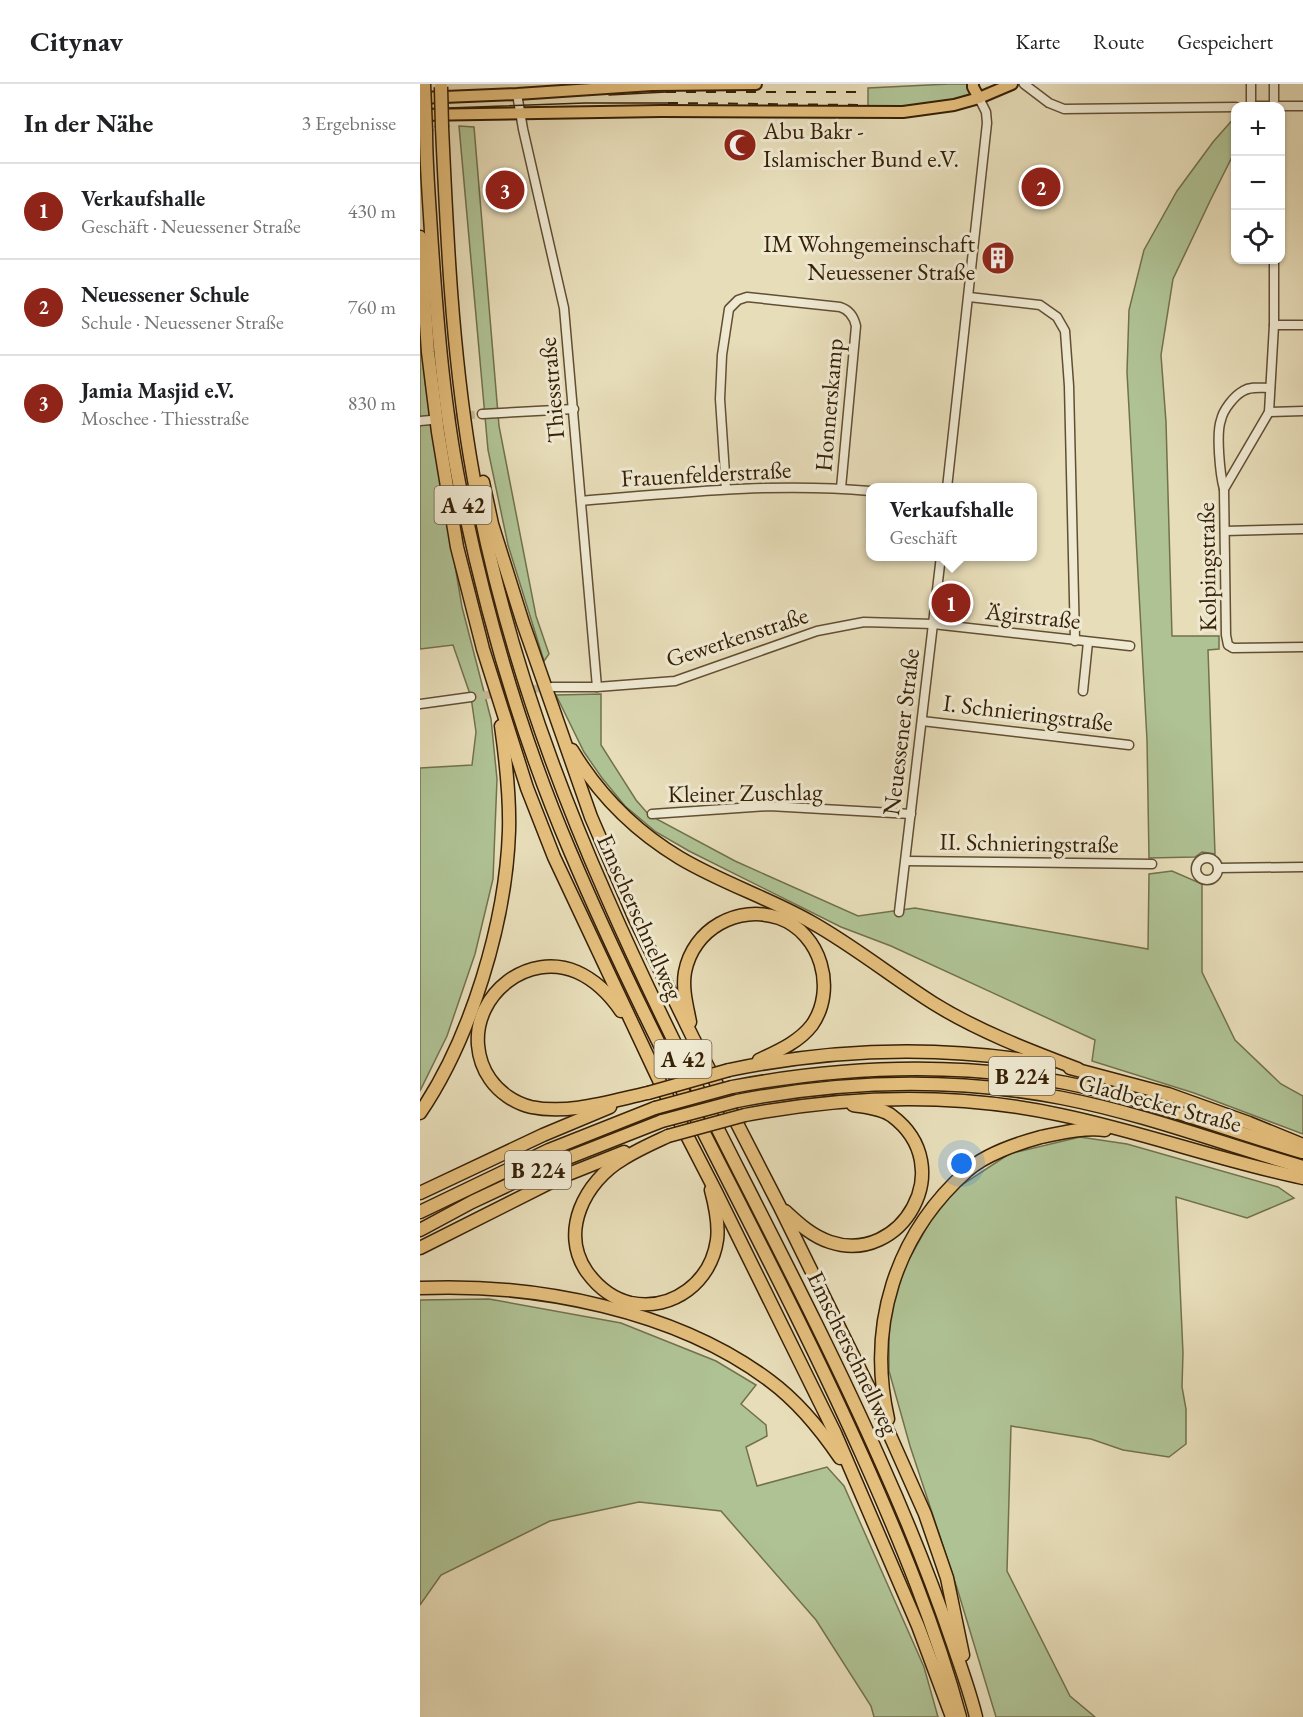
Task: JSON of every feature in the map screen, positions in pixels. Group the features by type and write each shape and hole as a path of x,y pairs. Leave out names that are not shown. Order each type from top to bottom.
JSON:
{"highway":[{"name":"Emscherschnellweg","path":"424,84 435,294 447,404 462,499 489,612 519,717 568,847 607,935 835,1394 889,1516 922,1599 960,1717"},
{"name":"Emscherschnellweg","path":"441,85 448,266 461,389 482,523 512,643 559,782 603,890 858,1408 904,1512 936,1594 975,1712"},
{"path":"420,173 426,149"},
{"path":"420,237 428,352 448,494 466,589 496,695 527,788 554,857 665,1093 799,1359 856,1480 918,1626 952,1717"},
{"path":"461,389 474,437 492,524 553,714 595,827 635,919 693,1038 868,1386 925,1514 947,1578 975,1712"},
{"path":"420,1113 447,1066 468,1020 483,972 503,883 508,832 508,797 496,695"},
{"path":"553,714 581,766 615,808 654,840 689,863 810,921 933,1003 1000,1038 1078,1069 1168,1094 1303,1145"},
{"path":"693,1038 685,995 685,974 691,953 703,936 719,923 739,915 760,914 780,918 798,929 813,945 822,964 825,985 822,1005 812,1024 798,1040 745,1067"},
{"path":"637,1034 618,1007 592,981 575,971 556,967 537,968 519,974 502,984 490,999 481,1016 477,1036 479,1055 486,1073 497,1089 513,1100 529,1106 550,1109 575,1108 648,1093 745,1067 840,1054 909,1051 992,1056 1078,1069"},
{"name":"Gladbecker Straße","path":"420,1212 549,1150 655,1108 732,1087 815,1073 864,1069 930,1068 990,1072 1067,1083 1109,1093 1303,1152"},
{"name":"Gladbecker Straße","path":"420,1230 472,1202 555,1163 662,1121 737,1101 816,1088 875,1083 989,1087 1064,1098 1163,1124 1303,1167"},
{"path":"420,1193 543,1135 648,1093"},
{"path":"420,1248 561,1177 668,1136 745,1115 799,1105 910,1098 987,1102 1061,1114 1303,1178"},
{"path":"780,1207 814,1235 832,1243 852,1245 871,1242 889,1234 904,1221 915,1205 921,1187 923,1167 919,1148 907,1130 891,1114 837,1102"},
{"path":"894,1446 881,1378 880,1344 884,1317 890,1286 910,1241 936,1203 968,1169 1030,1140 1058,1133 1100,1130 1160,1140"},
{"path":"668,1136 622,1159 591,1188 580,1206 575,1226 576,1246 583,1266 595,1282 611,1295 630,1303 650,1304 670,1300 688,1291 703,1276 713,1258 717,1238 712,1196 706,1172"},
{"path":"420,1288 495,1288 557,1296 625,1312 705,1343 770,1381 821,1431 856,1480"}],"main road":[{"path":"420,98 517,94 573,87 756,84"},
{"path":"973,84 979,98"},
{"path":"420,115 715,111 883,112 939,108 979,98 1012,84"}],"street":[{"path":"1024,84 1049,103 1064,109 1231,107"},
{"path":"1251,84 1253,102"},
{"path":"1274,84 1274,102"},
{"name":"Thiesstraße","path":"517,94 519,113 564,308 597,687"},
{"path":"948,483 987,123 986,112 979,98"},
{"path":"1285,106 1303,106"},
{"name":"Kolpingstraße","path":"1224,489 1269,412 1274,325 1274,264"},
{"name":"Honnerskamp","path":"726,489 720,399 722,355 729,309 738,300 747,297 842,307 854,318 856,326 841,488"},
{"path":"969,297 1040,305 1057,317 1065,332 1069,386 1075,640"},
{"path":"1274,325 1303,325"},
{"name":"Kolpingstraße","path":"1270,388 1254,387 1242,391 1225,410 1220,422 1221,476 1224,489 1226,634 1228,645 1233,648 1303,647"},
{"path":"482,414 574,409"},
{"path":"1269,412 1303,411"},
{"path":"420,421 431,420"},
{"name":"Frauenfelderstraße","path":"581,501 726,489 866,490"},
{"path":"1225,531 1303,529"},
{"name":"Neuessener Straße","path":"899,912 940,561"},
{"name":"Gewerkenstraße","path":"552,687 597,687 675,681 829,628 864,622 933,624"},
{"name":"Ägirstraße","path":"933,624 1130,646"},
{"name":"I. Schnieringstraße","path":"1083,691 1088,642"},
{"path":"420,704 471,697"},
{"name":"I. Schnieringstraße","path":"922,721 1129,745"},
{"name":"Kleiner Zuschlag","path":"652,814 769,807 911,814"},
{"name":"II. Schnieringstraße","path":"906,861 1152,864"},
{"path":"1218,868 1303,867"}],"green space":[{"path":"968,84 971,95 920,105 868,108 868,88"},
{"path":"1231,122 1231,159 1173,279 1161,355 1166,422 1172,636 1219,636 1219,649 1208,650 1215,854 1202,852 1195,857 1149,858 1147,740 1127,372 1129,310 1144,250 1177,191"},
{"path":"459,126 474,127 499,426 536,616 549,654 544,661 508,545 488,450"},
{"path":"420,307 425,381 439,471 462,607 491,719 497,779 493,879 475,954 447,1036 420,1091 420,768 472,765 476,732 471,697 453,645 420,649"},
{"path":"601,694 601,745 636,800 649,815 735,861 858,916 915,908 1148,949 1149,874 1172,871 1202,884 1202,972 1235,1040 1281,1084 1303,1096 1303,1134 1194,1093 1092,1061 1095,1040 891,946 841,927 689,851 656,832 625,806 602,778 584,752 556,695"},
{"path":"1080,1137 1127,1144 1278,1187 1294,1198 1247,1218 1176,1197 1186,1444 1169,1457 1123,1450 1091,1439 1011,1426 1007,1571 1070,1696 1095,1717 996,1717 957,1588 910,1446 889,1371 889,1327 896,1283 933,1216 957,1188 1009,1154"},
{"path":"489,1299 621,1323 716,1361 756,1385 741,1404 766,1425 767,1436 746,1447 757,1486 827,1467 844,1486 924,1667 938,1717 874,1717 871,1706 816,1620 721,1511 639,1502 550,1521 441,1575 420,1605 420,1300"}],"tunnel":[{"path":"443,418 482,414"},
{"path":"471,697 549,687"}],"tram line":[{"path":"609,95 666,92"},
{"path":"420,109 585,103 668,103"}],"railway":[{"path":"666,92 863,92"},
{"path":"668,103 863,105"}],"place":[{"name":"Abu Bakr - Islamischer Bund e.V.","path":"740,145"},
{"name":"Neuessener Schule","path":"1041,187"},
{"name":"Jamia Masjid e.V.","path":"505,190"},
{"name":"IM Wohngemeinschaft Neuessener Straße","path":"998,258"},
{"name":"Verkaufshalle","path":"951,603"}]}
